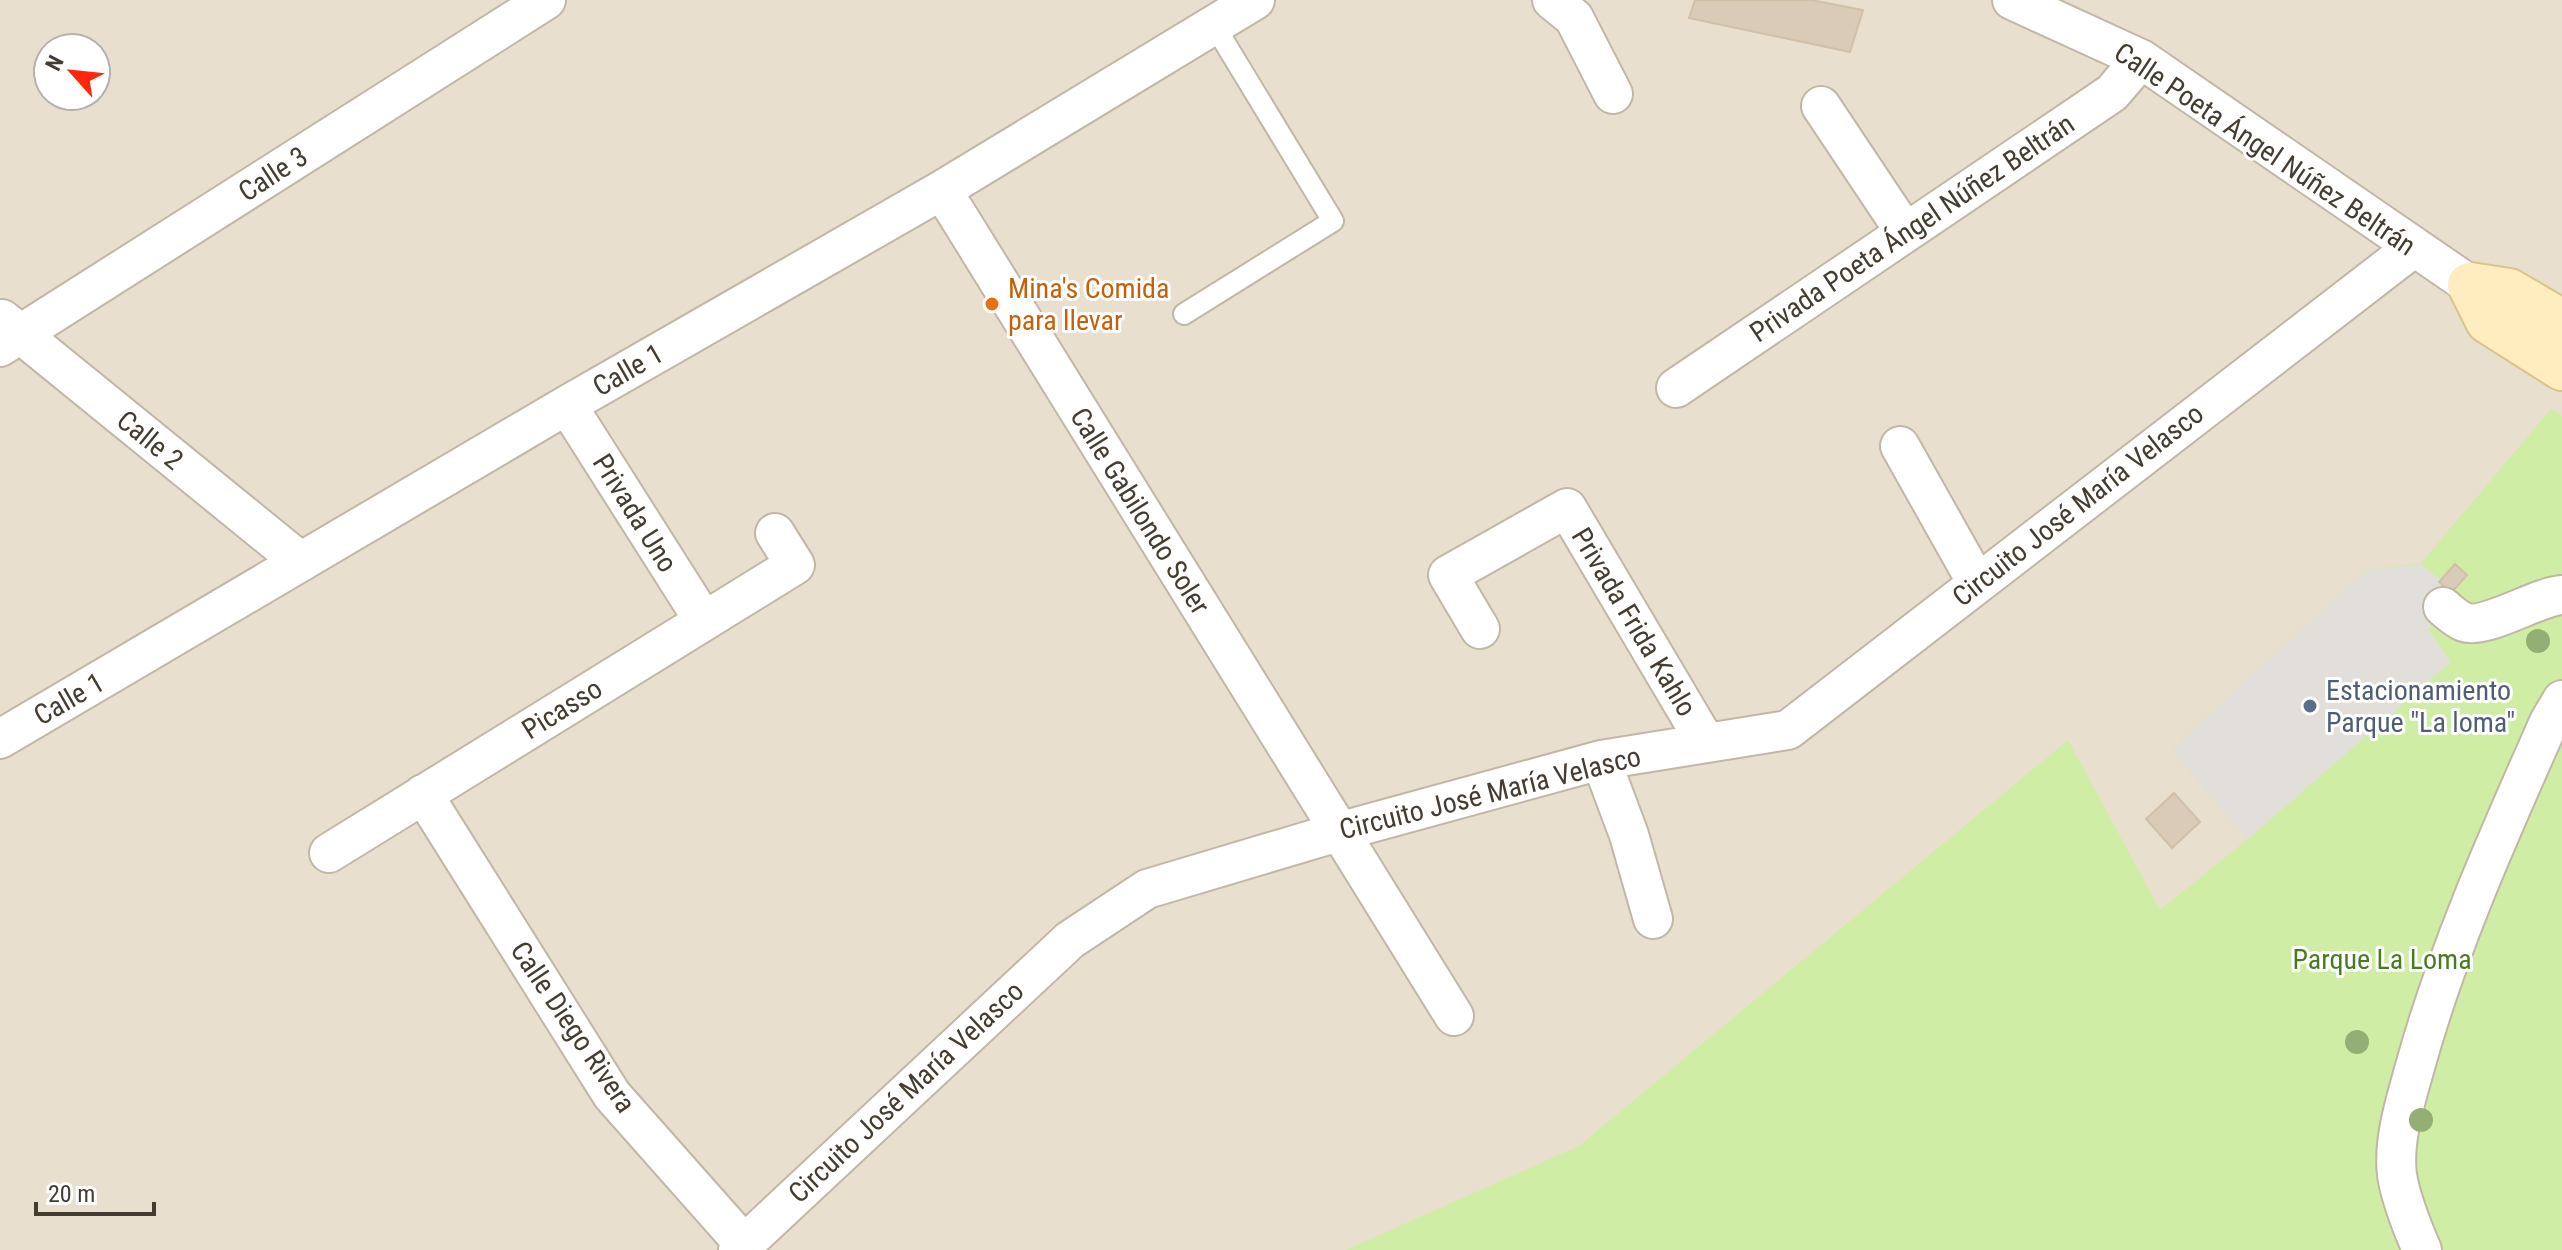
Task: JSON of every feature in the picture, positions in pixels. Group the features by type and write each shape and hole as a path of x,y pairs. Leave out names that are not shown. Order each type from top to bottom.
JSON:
{"street":[{"name":"Calle 3","path":"7,333 546,0"},
{"name":"Calle 1","path":"0,739 567,405 942,190 1255,0"},
{"path":"1552,0 1574,18 1613,94"},
{"name":"Calle Poeta Ángel Núñez Beltrán","path":"2012,0 2141,59 2470,285 2509,291 2562,322"},
{"name":"Privada Poeta Ángel Núñez Beltrán","path":"1676,388 2112,93 2141,59"},
{"path":"1821,106 1905,232"},
{"name":"Calle Gabilondo Soler","path":"942,190 1454,1016"},
{"name":"Circuito José María Velasco","path":"741,1247 1070,940 1147,889 1338,832 1601,760 1788,730 2413,248"},
{"path":"2470,285 2488,321 2562,368"},
{"name":"Calle 2","path":"7,333 301,562"},
{"name":"Privada Uno","path":"567,405 704,621"},
{"path":"1900,446 1977,583"},
{"name":"Privada Frida Kahlo","path":"1480,629 1448,575 1567,508 1706,743"},
{"name":"Picasso","path":"329,853 795,565 775,533"},
{"path":"2443,607 2465,623 2482,623 2549,596 2562,595"},
{"path":"2422,1250 2397,1174 2400,1122 2421,1042 2467,909 2549,722 2562,700"},
{"path":"1601,760 1629,835 1653,919"},
{"name":"Calle Diego Rivera","path":"423,794 612,1095 741,1247"}],"lane":[{"path":"1184,314 1333,221 1214,25"}],"shaded area":[{"path":"0,0 2562,0 2562,1250 0,1250"},
{"name":"Estacionamiento Parque \"La loma\"","path":"2421,564 2460,596 2428,629 2451,662 2248,839 2171,750 2367,570"}],"green space":[{"name":"Parque La Loma","path":"2551,409 2562,416 2562,1250 1346,1250 1579,1146 2068,740 2160,910 2248,839 2171,750 2367,570 2421,563"}],"building":[{"path":"1695,0 1811,0 1863,10 1850,52 1689,18"},
{"path":"2455,564 2467,575 2451,593 2439,582"},
{"path":"2174,793 2200,822 2172,848 2146,819"}],"place":[{"name":"Mina's Comida para llevar","path":"992,304"},
{"name":"Estacionamiento Parque \"La loma\"","path":"2310,706"}]}
